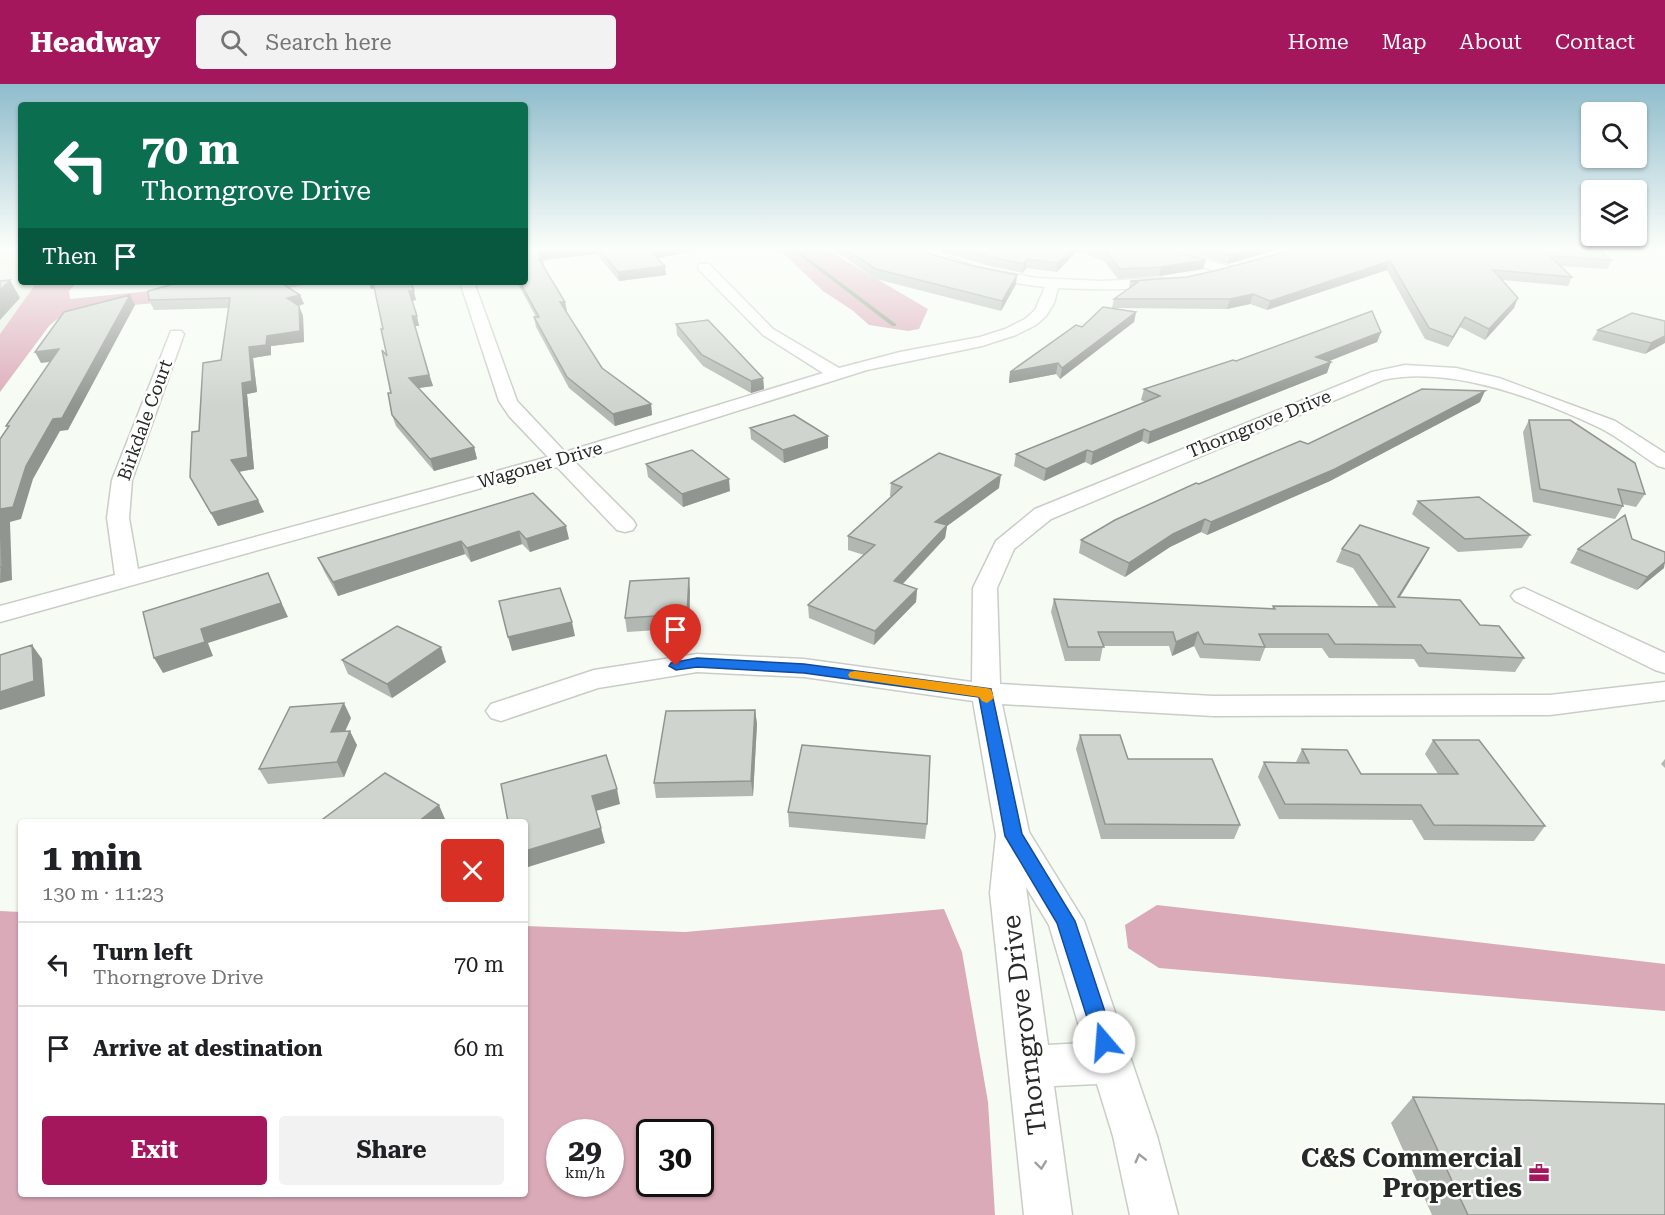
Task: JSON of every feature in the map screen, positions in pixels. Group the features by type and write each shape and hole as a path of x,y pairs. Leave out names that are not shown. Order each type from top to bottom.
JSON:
{"street":[{"path":"473,301 508,401 515,412 625,525"},
{"path":"737,301 768,332 837,374"},
{"name":"Wagoner Drive","path":"0,614 561,460 762,400 889,359 978,342 1021,328 1041,314 1048,301"},
{"name":"Birkdale Court","path":"128,578 118,518 122,480 176,334"},
{"name":"Thorngrove Drive","path":"1048,1215 1008,893 1013,836 986,693 985,588 1004,546 1042,514 1378,376 1405,370 1456,373 1493,382 1551,402 1608,425 1665,462"},
{"path":"1524,596 1665,664"},
{"path":"501,711 594,679 697,663 804,668 986,693 1213,706 1550,705 1665,692"},
{"name":"Thorngrove Drive","path":"1013,836 1066,921 1135,1137 1154,1215"},
{"path":"1029,1067 1111,1062"}],"shaded area":[{"path":"0,301 24,301 0,334"},
{"path":"24,301 182,301 97,308 61,316 49,326 0,392 0,334"},
{"path":"838,301 914,301 928,309 919,329 908,331 869,325"},
{"path":"1157,905 1665,964 1665,1011 1159,968 1128,948 1125,925"},
{"path":"944,909 962,952 988,1102 995,1215 0,1215 0,911 18,912 18,1197 528,1197 528,926 685,932"}],"building":[{"path":"108,301 127,301 62,418 53,419 26,466 13,507 1,509 2,567 0,567 0,439 9,426 6,426 59,349 35,352 64,312"},
{"path":"230,301 291,301 299,306 300,331 267,336 266,345 249,347 252,381 242,383 248,457 231,460 258,500 211,513 190,477 192,432 199,431 203,363 221,360"},
{"path":"377,301 412,301 417,316 412,316 429,375 409,378 474,447 430,459 392,415 388,393 391,393 382,350 387,356 381,329 383,329"},
{"path":"530,301 564,301 560,302 602,368 651,404 613,414 567,377 534,317 539,317"},
{"path":"1413,301 1515,301 1489,329 1465,317 1453,337 1429,328"},
{"path":"1103,307 1136,312 1062,368 1058,363 1010,372 1076,325 1082,327"},
{"path":"1372,311 1381,332 1316,357 1331,362 1150,432 1144,429 1093,452 1087,450 1046,469 1016,454 1160,396 1144,389 1233,360 1236,361"},
{"path":"1632,313 1665,321 1665,336 1651,343 1598,330"},
{"path":"708,320 763,378 751,381 702,355 676,324"},
{"path":"1422,389 1485,391 1335,469 1211,522 1205,519 1173,534 1129,563 1081,540 1115,520 1196,483 1199,484 1300,441 1308,444"},
{"path":"794,415 828,436 783,450 750,428"},
{"path":"1529,420 1570,420 1635,463 1645,494 1618,489 1623,506 1540,489"},
{"path":"692,450 729,479 682,494 646,464"},
{"path":"939,453 1001,475 935,522 947,525 894,581 917,589 875,631 808,605 875,545 848,536 902,487 891,483"},
{"path":"533,493 566,526 526,539 519,531 467,548 461,541 333,582 318,558"},
{"path":"1479,497 1530,535 1465,539 1418,501"},
{"path":"1625,515 1632,539 1665,552 1665,562 1647,577 1578,549"},
{"path":"1360,525 1429,548 1398,597 1460,600 1480,625 1499,626 1524,658 1427,653 1421,645 1335,644 1328,634 1259,634 1265,647 1204,644 1198,632 1176,642 1173,632 1098,632 1104,647 1068,647 1054,599 1275,609 1273,606 1395,607 1359,555 1342,549"},
{"path":"268,573 281,603 201,629 205,642 154,658 143,612"},
{"path":"689,578 687,614 625,618 630,581"},
{"path":"560,588 572,622 508,637 499,601"},
{"path":"397,626 441,647 387,684 342,660"},
{"path":"32,645 34,681 0,692 0,655"},
{"path":"344,703 331,732 350,731 337,762 259,769 290,707"},
{"path":"755,710 751,781 654,783 666,711"},
{"path":"1080,735 1120,735 1128,759 1212,759 1240,825 1105,824"},
{"path":"1433,740 1479,740 1545,826 1434,825 1421,805 1285,804 1264,762 1309,763 1302,749 1347,750 1361,774 1458,774"},
{"path":"802,745 930,756 927,824 788,812"},
{"path":"606,755 617,789 592,796 601,828 528,850 528,819 507,819 501,784"},
{"path":"385,773 439,805 422,819 323,819"},
{"name":"C&S Commercial Properties","path":"1413,1097 1665,1104 1665,1215 1468,1215"}],"waterway":[{"path":"862,301 894,325"}],"slow traffic":[{"path":"855,675 986,693 987,698"}],"place":[{"name":"C&S Commercial Properties","path":"1539,1173"}],"route":[{"path":"676,666 697,663 804,668 986,693 1013,836 1066,921 1104,1042"}]}
